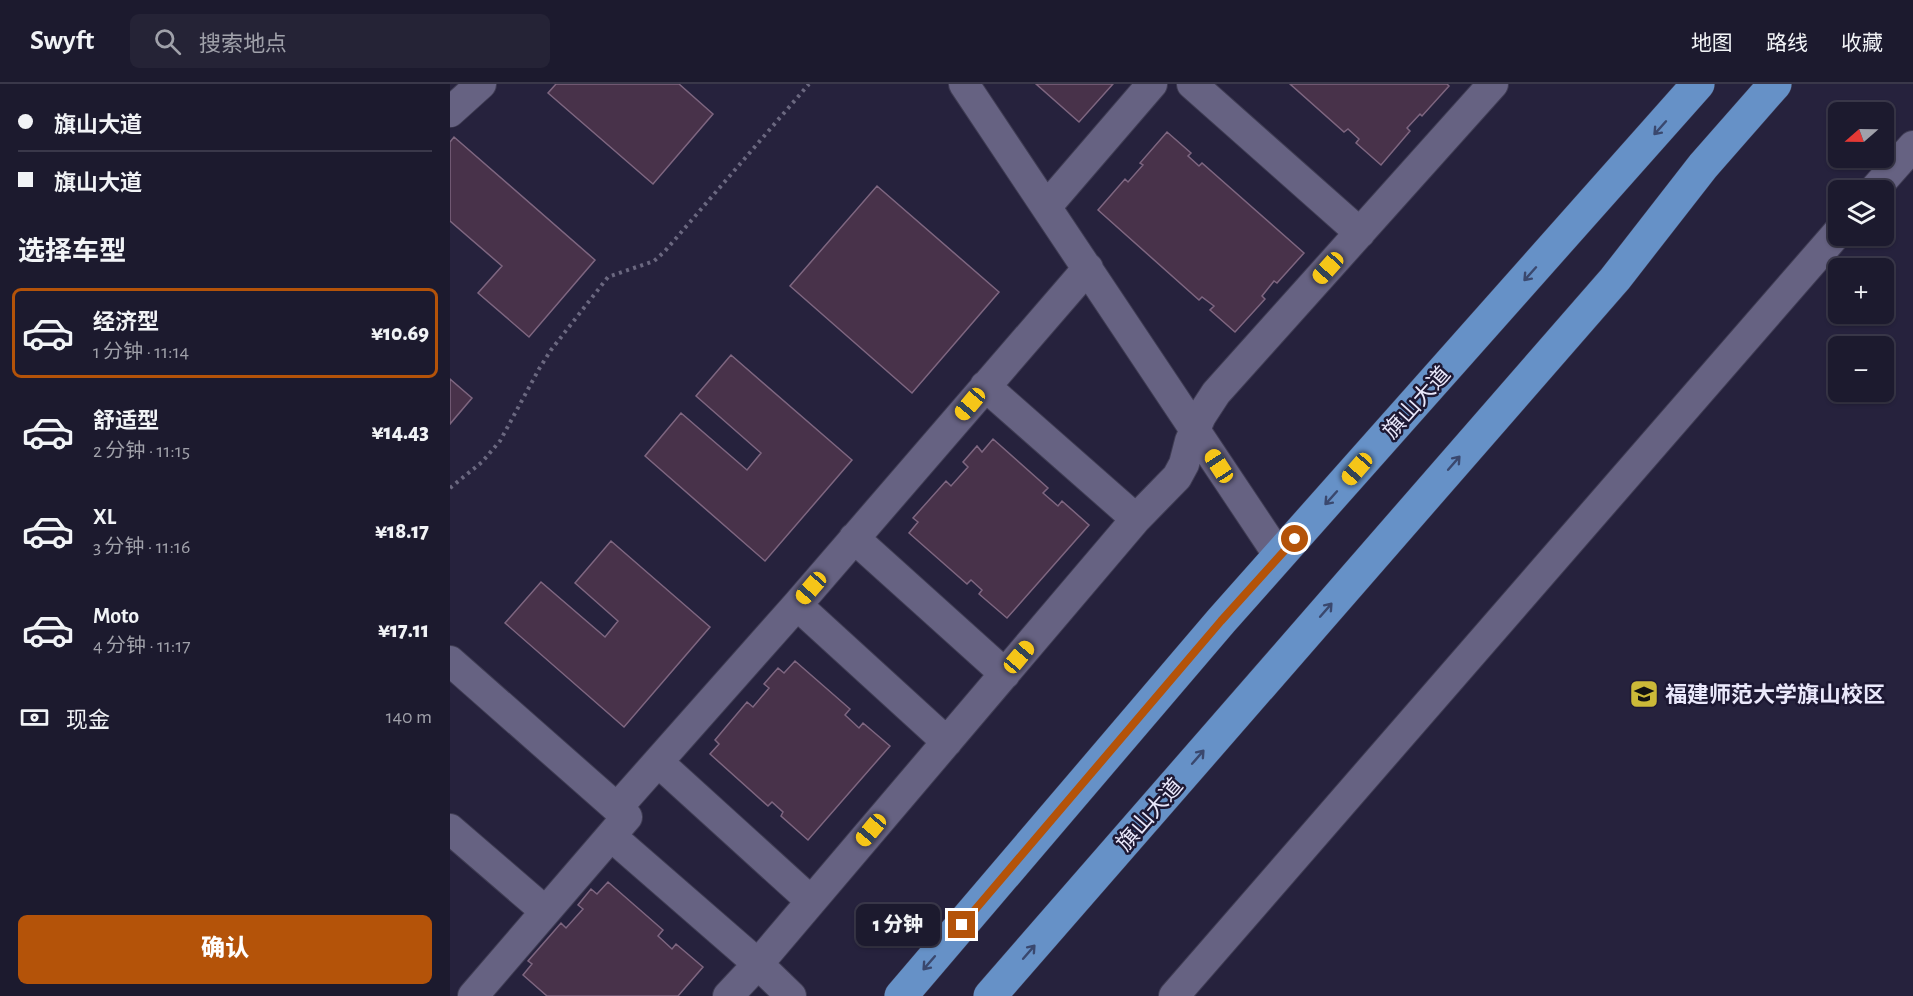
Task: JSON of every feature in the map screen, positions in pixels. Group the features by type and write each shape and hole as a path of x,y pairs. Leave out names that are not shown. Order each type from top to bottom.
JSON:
{"highway":[{"name":"旗山大道","path":"901,996 1221,621 1698,84"},
{"name":"旗山大道","path":"990,996 1615,279 1703,166 1775,84"}],"street":[{"path":"450,112 481,84"},
{"path":"964,84 1279,556"},
{"path":"1047,206 1152,84"},
{"path":"1192,84 1360,233"},
{"path":"728,996 758,964 1136,519 1177,477 1185,464 1201,416 1216,393 1493,84"},
{"path":"1883,180 1913,146"},
{"path":"1174,996 1828,244"},
{"path":"477,995 545,911 658,762 1088,268"},
{"path":"985,386 1136,519"},
{"path":"854,538 1005,674"},
{"path":"797,605 947,742"},
{"path":"450,661 791,996"},
{"path":"658,762 811,902"},
{"path":"450,829 545,911"}],"path":[{"path":"450,488 482,462 500,441 545,359 608,277 654,261 809,84"}],"building":[{"path":"556,84 679,84 713,114 653,184 548,93"},
{"path":"1036,84 1113,84 1079,122"},
{"path":"1290,84 1447,84 1449,86 1422,116 1420,114 1407,128 1410,131 1381,165 1356,143 1359,139 1348,129 1344,132"},
{"path":"1167,132 1191,153 1188,156 1199,166 1202,163 1304,253 1277,283 1274,281 1262,296 1265,299 1235,332 1210,310 1214,306 1202,297 1199,300 1098,210 1125,179 1128,182 1143,165 1140,163"},
{"path":"454,137 595,260 529,337 478,293 502,266 450,221 450,142"},
{"path":"877,186 999,292 912,393 790,286"},
{"path":"731,355 852,460 765,561 645,456 681,413 747,470 761,453 696,396"},
{"path":"450,379 472,398 450,424"},
{"path":"993,439 1048,488 1043,493 1058,506 1062,501 1089,525 1007,618 979,594 982,590 971,580 967,584 909,533 918,522 913,518 946,481 951,486 968,467 963,462 977,446 982,452"},
{"path":"611,541 710,627 624,727 505,623 541,582 605,637 618,621 575,583"},
{"path":"795,661 850,709 845,715 859,728 863,723 890,746 808,840 781,816 783,812 772,802 768,806 710,754 719,744 715,740 747,702 753,707 769,688 764,684 778,668 784,673"},
{"path":"608,882 663,930 658,936 672,949 676,944 703,967 678,996 547,996 523,975 532,964 528,961 561,923 566,928 583,909 578,905 591,889 597,894"}],"place":[{"name":"福建师范大学旗山校区","path":"1644,694"}],"route":[{"path":"962,925 1221,621 1295,539"}]}
